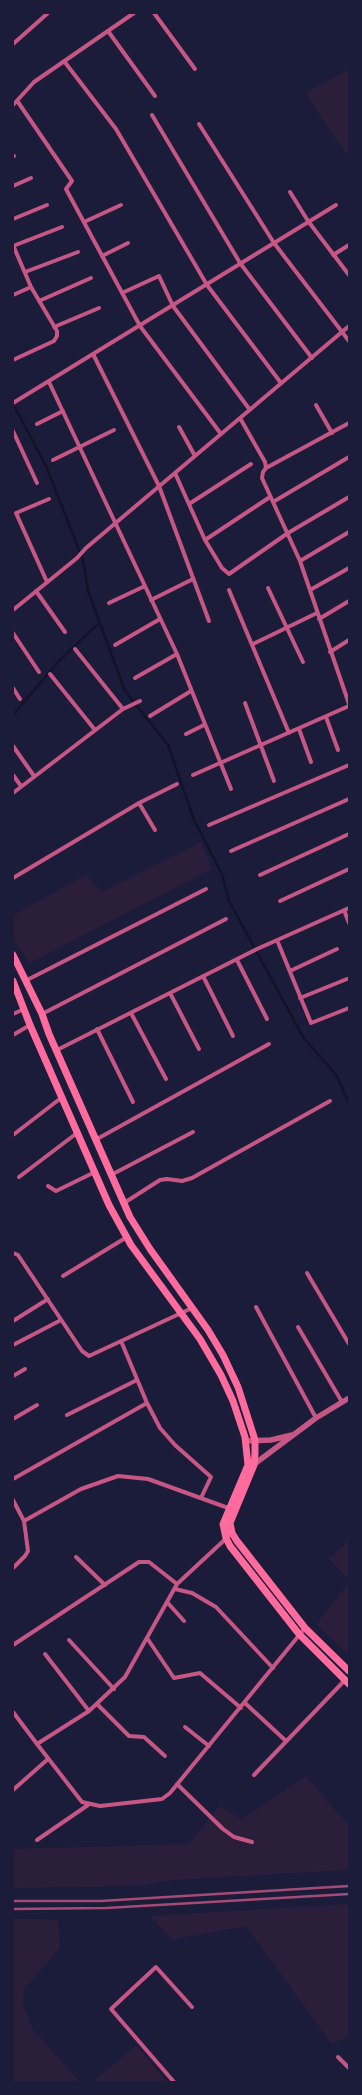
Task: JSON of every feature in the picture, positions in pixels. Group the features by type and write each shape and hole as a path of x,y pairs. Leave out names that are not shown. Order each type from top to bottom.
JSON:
{"main road":[{"path":"13,956 42,1014 124,1203 150,1249 224,1355 238,1387 255,1440 251,1465 232,1509 223,1524 226,1538 230,1546 299,1634 347,1682"},
{"path":"13,981 61,1098 109,1205 127,1237 200,1339 221,1375 233,1401 251,1465"},
{"path":"232,1509 230,1523 232,1533 237,1541 305,1628 349,1671"}],"street":[{"path":"13,44 48,13"},
{"path":"13,105 18,102 34,82 134,13"},
{"path":"154,13 195,69"},
{"path":"108,31 155,96"},
{"path":"64,61 116,129 207,285 281,383"},
{"path":"18,102 72,181 66,189 140,326 221,434"},
{"path":"152,114 240,263 312,358"},
{"path":"199,124 274,243 349,341"},
{"path":"13,186 31,178"},
{"path":"290,192 308,221 349,275"},
{"path":"13,219 48,204"},
{"path":"84,222 121,205"},
{"path":"15,402 336,205"},
{"path":"14,360 54,341 57,336 54,327 31,287 14,248 62,227"},
{"path":"102,256 128,243"},
{"path":"333,255 349,245"},
{"path":"25,272 78,252"},
{"path":"122,294 159,276 173,306 250,410"},
{"path":"39,301 91,278"},
{"path":"13,295 31,287"},
{"path":"54,327 98,308"},
{"path":"13,610 77,558 86,548 349,326"},
{"path":"93,354 159,486 209,621"},
{"path":"49,382 177,654 231,790"},
{"path":"316,405 332,433"},
{"path":"37,424 62,411"},
{"path":"240,418 266,468"},
{"path":"193,775 299,729 349,705 300,561 262,478 263,472 266,468 349,423"},
{"path":"180,427 195,456"},
{"path":"53,460 114,430"},
{"path":"13,431 37,483"},
{"path":"273,502 349,457"},
{"path":"189,504 251,464"},
{"path":"175,473 205,540 222,568 229,574 288,533 349,497"},
{"path":"205,540 270,497"},
{"path":"47,582 16,513 49,499"},
{"path":"300,561 349,532"},
{"path":"310,590 349,568"},
{"path":"152,600 193,579"},
{"path":"109,603 145,586"},
{"path":"268,588 302,662"},
{"path":"229,590 253,644 289,733"},
{"path":"36,591 65,632"},
{"path":"319,619 349,601"},
{"path":"253,644 317,613"},
{"path":"116,645 160,619"},
{"path":"13,633 39,672"},
{"path":"330,652 349,640"},
{"path":"75,649 123,709"},
{"path":"135,678 177,654"},
{"path":"50,674 95,730"},
{"path":"13,688 20,699"},
{"path":"150,716 191,691"},
{"path":"13,793 123,709 140,701"},
{"path":"245,703 274,781"},
{"path":"326,716 338,750"},
{"path":"186,734 204,725"},
{"path":"299,729 311,762"},
{"path":"13,746 34,776"},
{"path":"208,825 349,765"},
{"path":"13,776 21,786"},
{"path":"13,878 140,803 177,784"},
{"path":"231,851 349,799"},
{"path":"140,803 155,830"},
{"path":"260,875 349,834"},
{"path":"280,901 349,869"},
{"path":"26,980 206,889"},
{"path":"57,1050 257,949 349,908"},
{"path":"344,910 349,923"},
{"path":"42,1014 226,919"},
{"path":"277,940 300,998 312,1023 349,1008"},
{"path":"290,971 337,949"},
{"path":"237,960 267,1019"},
{"path":"203,976 233,1036"},
{"path":"300,998 347,979"},
{"path":"170,993 199,1049"},
{"path":"13,1014 24,1009"},
{"path":"131,1012 166,1079"},
{"path":"13,1035 30,1025"},
{"path":"97,1029 133,1102"},
{"path":"97,1138 269,1044"},
{"path":"13,1135 61,1098"},
{"path":"124,1203 160,1180 167,1179 182,1181 192,1178 330,1101"},
{"path":"111,1175 193,1132"},
{"path":"19,1177 77,1133"},
{"path":"48,1186 56,1191 94,1172"},
{"path":"63,1276 127,1237"},
{"path":"13,1253 18,1255 82,1351 89,1356 192,1308"},
{"path":"307,1273 349,1344"},
{"path":"13,1321 48,1299"},
{"path":"256,1307 316,1418"},
{"path":"13,1345 61,1320"},
{"path":"298,1327 342,1402"},
{"path":"121,1341 137,1380 160,1428 175,1445 211,1477 201,1498"},
{"path":"13,1376 26,1369"},
{"path":"67,1414 137,1380"},
{"path":"251,1465 316,1418 349,1398"},
{"path":"13,1479 147,1402"},
{"path":"13,1419 37,1405"},
{"path":"245,1441 271,1440 294,1434"},
{"path":"24,1521 81,1489 118,1476 148,1479 232,1509"},
{"path":"13,1500 24,1521 28,1551 13,1568"},
{"path":"37,1744 89,1711 114,1689 125,1677 177,1584 232,1533"},
{"path":"76,1557 105,1585"},
{"path":"13,1644 143,1561 148,1562 177,1584"},
{"path":"175,1589 192,1593 216,1607 273,1668"},
{"path":"167,1602 184,1621"},
{"path":"13,1711 82,1802 88,1805 100,1806 156,1801 170,1793 305,1628"},
{"path":"147,1638 174,1678 200,1673 241,1708"},
{"path":"69,1640 114,1689"},
{"path":"45,1654 89,1711"},
{"path":"254,1775 286,1741 347,1682"},
{"path":"245,1703 286,1741"},
{"path":"97,1704 129,1736 144,1737 165,1756"},
{"path":"186,1727 209,1746"},
{"path":"13,1790 48,1759"},
{"path":"177,1784 223,1829 234,1837 252,1842"},
{"path":"37,1840 88,1805"},
{"path":"174,2082 111,2009 156,1967 192,2007"},
{"path":"338,2057 349,2068"}],"shaded area":[{"path":"349,69 349,158 305,93"},
{"path":"201,842 212,869 29,963 13,936 13,915 86,875 102,892"},
{"path":"349,1540 349,1580 329,1559"},
{"path":"349,1583 349,1655 316,1624"},
{"path":"306,1776 349,1826 349,1870 174,1880 137,1886 13,1888 13,1849 189,1844 220,1805 241,1820"},
{"path":"349,1904 349,2036 332,2044 246,1926 172,1940 150,1916"},
{"path":"13,1918 58,1920 60,1948 24,1989 23,2004 33,2030 80,2082 13,2082"},
{"path":"136,2045 167,2082 93,2082"}],"waterway":[{"path":"13,404 46,466 83,560 88,591 125,691 168,745 194,820 222,874 229,901 303,1037 337,1076 349,1104"},
{"path":"13,715 58,662 100,622"}],"railway":[{"path":"13,1901 101,1901 349,1886"},
{"path":"13,1909 106,1908 349,1894"}]}
